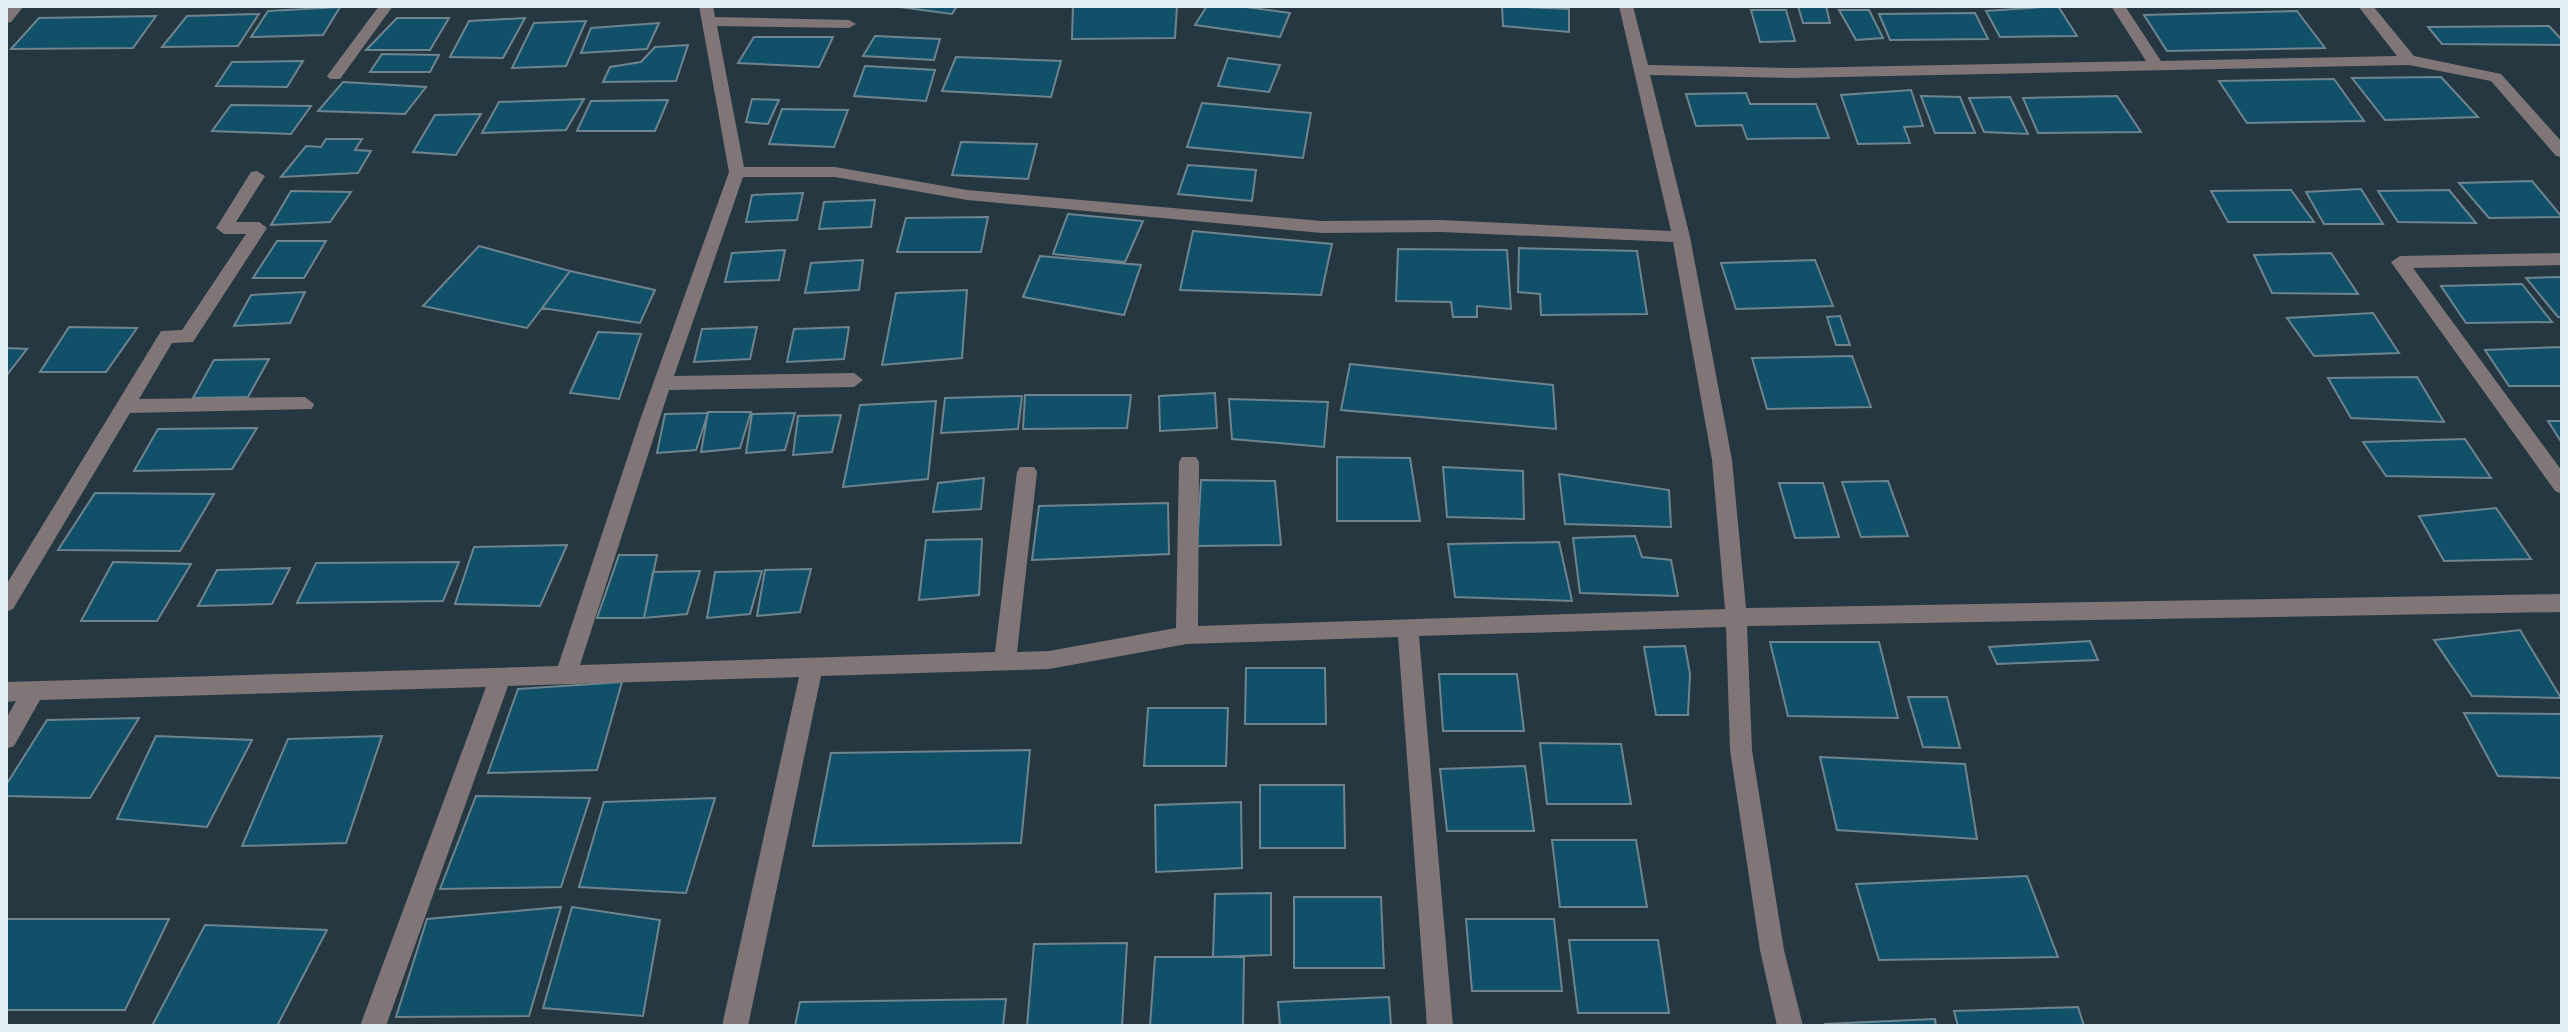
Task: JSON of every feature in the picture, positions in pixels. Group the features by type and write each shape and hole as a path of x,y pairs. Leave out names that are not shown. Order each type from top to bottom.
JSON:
{"street":[{"path":"6,19 17,6"},
{"path":"335,76 386,6"},
{"path":"1626,6 1681,237 1722,460 1736,618 1741,750 1772,950 1790,1026"},
{"path":"2118,6 2156,65"},
{"path":"2365,6 2409,60"},
{"path":"566,675 662,383 737,172 708,14 849,24"},
{"path":"1643,70 1792,73 2409,60 2496,77 2562,152"},
{"path":"737,172 835,172 967,195 1322,227 1441,226 1681,237"},
{"path":"6,603 167,336 187,337 259,228 224,228 257,176"},
{"path":"2562,259 2400,262 2562,486"},
{"path":"662,383 854,380"},
{"path":"124,406 305,404"},
{"path":"1187,635 1189,462"},
{"path":"1005,662 1027,472"},
{"path":"6,692 1049,660 1187,635 1736,618 2562,603"},
{"path":"1408,630 1440,1026"},
{"path":"735,1026 812,668"},
{"path":"373,1026 500,677"},
{"path":"6,739 34,691"}],"building":[{"path":"892,6 957,6 952,14"},
{"path":"1073,6 1177,6 1175,38 1072,39"},
{"path":"1207,6 1238,6 1290,13 1280,37 1195,25"},
{"path":"1502,6 1569,9 1569,32 1503,26"},
{"path":"1798,6 1826,6 1830,23 1803,23"},
{"path":"2058,6 2077,36 2000,37 1986,11"},
{"path":"340,7 323,35 251,37 268,11"},
{"path":"1751,10 1786,10 1795,41 1760,42"},
{"path":"1839,10 1869,10 1883,38 1856,40"},
{"path":"2297,11 2325,48 2167,51 2144,15"},
{"path":"1975,13 1988,39 1890,40 1879,14"},
{"path":"259,14 238,46 162,47 187,16"},
{"path":"156,16 133,48 11,49 39,18"},
{"path":"397,18 449,18 430,50 366,50"},
{"path":"525,18 503,58 450,57 469,21"},
{"path":"586,21 566,66 512,68 534,23"},
{"path":"659,23 647,49 581,53 591,28"},
{"path":"2549,26 2562,40 2562,45 2442,44 2428,27"},
{"path":"875,36 940,39 934,60 863,56"},
{"path":"754,37 833,37 819,67 738,63"},
{"path":"688,45 676,81 603,82 610,67 641,62 655,47"},
{"path":"382,54 439,55 430,72 370,72"},
{"path":"956,57 1061,61 1051,97 942,91"},
{"path":"1228,58 1280,65 1269,92 1218,86"},
{"path":"303,61 287,87 216,86 232,62"},
{"path":"865,66 935,70 926,101 854,96"},
{"path":"2441,77 2478,117 2385,120 2352,78"},
{"path":"2334,79 2364,121 2247,123 2219,81"},
{"path":"343,82 426,87 405,114 318,111"},
{"path":"1911,90 1923,126 1904,127 1910,143 1858,144 1841,95"},
{"path":"1746,93 1750,104 1816,104 1829,138 1747,139 1742,125 1696,126 1686,94"},
{"path":"1921,96 1960,97 1975,133 1935,133"},
{"path":"2117,96 2141,132 2038,133 2023,98"},
{"path":"2010,97 2028,134 1984,132 1969,98"},
{"path":"584,99 566,130 482,133 499,102"},
{"path":"752,99 779,100 768,124 746,122"},
{"path":"668,100 655,131 577,131 591,101"},
{"path":"1202,103 1311,113 1303,158 1187,147"},
{"path":"231,105 311,106 291,134 212,131"},
{"path":"782,109 848,110 834,147 769,144"},
{"path":"481,114 456,155 413,152 435,115"},
{"path":"326,139 362,139 355,150 371,151 358,173 281,177 306,146 321,147"},
{"path":"961,142 1037,144 1028,179 952,175"},
{"path":"1188,165 1256,170 1252,201 1178,194"},
{"path":"2532,181 2562,217 2489,218 2459,183"},
{"path":"2361,189 2383,224 2324,224 2306,192"},
{"path":"2291,190 2314,222 2228,222 2211,191"},
{"path":"2449,190 2476,223 2398,222 2378,191"},
{"path":"291,191 351,192 330,222 271,225"},
{"path":"803,193 797,220 746,222 752,195"},
{"path":"875,200 871,227 819,229 824,202"},
{"path":"1068,214 1143,221 1125,262 1053,254"},
{"path":"988,217 981,252 897,252 906,218"},
{"path":"1193,231 1332,244 1321,295 1180,290"},
{"path":"277,241 326,241 304,278 253,278"},
{"path":"479,246 570,271 527,328 423,306"},
{"path":"1519,248 1637,251 1647,314 1541,315 1540,294 1518,292"},
{"path":"1398,249 1507,250 1511,309 1477,306 1477,317 1453,317 1451,302 1396,301"},
{"path":"785,250 779,280 725,282 732,253"},
{"path":"2331,253 2358,294 2272,293 2254,255"},
{"path":"1040,256 1141,265 1124,315 1023,297"},
{"path":"863,260 859,290 805,293 811,263"},
{"path":"1815,260 1833,306 1736,309 1721,263"},
{"path":"570,271 655,290 640,323 542,308"},
{"path":"2562,277 2562,317 2558,317 2526,278"},
{"path":"2522,284 2552,322 2466,323 2441,286"},
{"path":"967,290 962,358 882,365 896,293"},
{"path":"305,292 290,323 234,326 251,295"},
{"path":"2373,313 2399,353 2314,356 2287,318"},
{"path":"1840,316 1850,345 1836,345 1827,317"},
{"path":"69,327 137,328 106,372 40,372"},
{"path":"757,327 750,359 694,362 702,329"},
{"path":"849,327 844,359 787,362 794,329"},
{"path":"598,332 641,334 619,399 570,393"},
{"path":"2562,347 2562,386 2509,386 2485,350"},
{"path":"6,348 27,349 6,376"},
{"path":"1852,356 1871,407 1767,409 1752,358"},
{"path":"269,359 248,397 193,398 214,360"},
{"path":"1350,364 1553,385 1556,429 1341,410"},
{"path":"2417,377 2444,422 2351,418 2328,378"},
{"path":"1215,393 1217,428 1160,431 1159,396"},
{"path":"1025,395 1131,395 1127,428 1023,429"},
{"path":"1022,396 1018,429 941,433 945,398"},
{"path":"1229,399 1328,402 1324,447 1232,439"},
{"path":"936,401 928,479 843,487 860,405"},
{"path":"708,412 751,412 740,448 701,452"},
{"path":"708,413 696,450 657,453 665,414"},
{"path":"795,413 785,450 746,453 752,414"},
{"path":"841,415 832,452 793,455 798,416"},
{"path":"2548,421 2562,421 2562,443"},
{"path":"257,428 232,469 134,471 158,429"},
{"path":"2465,439 2491,478 2386,476 2363,442"},
{"path":"1337,457 1410,458 1420,521 1337,521"},
{"path":"1443,467 1523,471 1524,519 1447,517"},
{"path":"1559,474 1669,490 1671,527 1565,524"},
{"path":"984,478 981,509 933,512 938,483"},
{"path":"1201,480 1275,481 1281,545 1197,546"},
{"path":"1888,481 1908,536 1861,537 1842,482"},
{"path":"1779,483 1823,483 1839,537 1795,538"},
{"path":"95,493 214,494 180,551 58,550"},
{"path":"1168,503 1169,554 1032,560 1039,506"},
{"path":"2496,508 2531,559 2444,561 2419,516"},
{"path":"1635,536 1642,557 1671,560 1678,596 1580,593 1573,538"},
{"path":"982,539 979,595 919,600 926,540"},
{"path":"1559,542 1572,601 1455,597 1448,544"},
{"path":"567,545 540,606 455,604 474,547"},
{"path":"619,555 657,555 644,618 597,618"},
{"path":"113,562 191,564 157,621 81,621"},
{"path":"459,562 443,601 297,603 316,563"},
{"path":"290,568 272,604 198,606 217,570"},
{"path":"811,569 800,612 757,616 765,570"},
{"path":"700,571 687,614 644,618 653,572"},
{"path":"762,571 750,614 707,618 715,572"},
{"path":"2520,630 2561,698 2472,696 2434,640"},
{"path":"2090,641 2098,660 1997,664 1989,647"},
{"path":"1770,642 1879,642 1898,718 1788,716"},
{"path":"1685,646 1690,674 1688,715 1656,715 1644,647"},
{"path":"1246,668 1325,668 1326,724 1245,724"},
{"path":"1439,674 1517,674 1524,731 1443,731"},
{"path":"622,682 597,770 488,773 518,689"},
{"path":"1908,697 1947,697 1960,748 1923,747"},
{"path":"1148,708 1228,708 1226,766 1144,766"},
{"path":"2464,713 2562,714 2562,778 2498,776"},
{"path":"139,718 90,798 6,796 6,785 47,720"},
{"path":"156,736 252,740 207,827 117,819"},
{"path":"382,736 346,843 242,846 288,739"},
{"path":"1540,743 1621,744 1631,804 1547,804"},
{"path":"1030,750 1021,843 813,846 831,753"},
{"path":"1820,757 1965,764 1977,839 1837,830"},
{"path":"1525,766 1534,831 1447,831 1440,769"},
{"path":"1260,785 1344,785 1345,848 1260,848"},
{"path":"476,796 590,798 561,887 440,889"},
{"path":"715,798 686,893 579,887 604,802"},
{"path":"1241,802 1242,868 1156,872 1155,805"},
{"path":"1552,840 1636,840 1647,907 1560,907"},
{"path":"2027,876 2058,957 1879,960 1856,884"},
{"path":"1271,893 1271,955 1213,957 1215,894"},
{"path":"1294,897 1381,897 1384,968 1294,968"},
{"path":"561,907 529,1016 396,1017 427,919"},
{"path":"572,907 660,920 643,1016 543,1008"},
{"path":"6,919 169,919 125,1010 6,1010"},
{"path":"1466,919 1554,919 1562,991 1472,991"},
{"path":"205,925 327,930 277,1026 152,1026"},
{"path":"1569,940 1658,940 1669,1013 1578,1013"},
{"path":"1127,943 1122,1026 1027,1026 1034,944"},
{"path":"1155,957 1244,957 1243,1026 1150,1026"},
{"path":"1389,997 1391,1026 1280,1026 1278,1002"},
{"path":"1006,999 1003,1026 795,1026 800,1002"},
{"path":"2078,1007 2084,1026 1958,1026 1954,1011"},
{"path":"1935,1019 1936,1026 1824,1024"}]}
